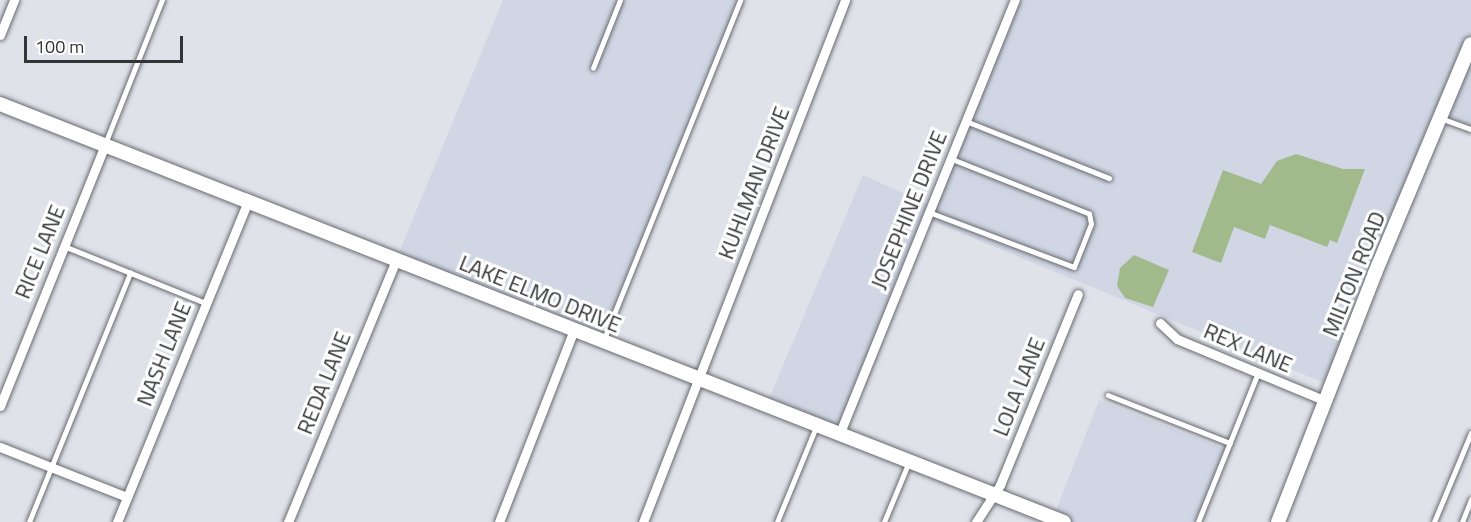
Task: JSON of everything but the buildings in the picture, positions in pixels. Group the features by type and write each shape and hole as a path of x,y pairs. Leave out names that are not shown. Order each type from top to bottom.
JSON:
{"main road":[{"name":"MILTON ROAD","path":"1278,522 1471,44"},
{"name":"LAKE ELMO DRIVE","path":"0,104 104,147 248,201 1064,522"}],"street":[{"path":"0,35 14,0"},
{"name":"KUHLMAN DRIVE","path":"643,522 700,380 845,0"},
{"name":"JOSEPHINE DRIVE","path":"839,435 1015,0"},
{"name":"RICE LANE","path":"0,406 104,147"},
{"name":"NASH LANE","path":"117,522 248,201"},
{"name":"REDA LANE","path":"288,522 396,260"},
{"name":"LOLA LANE","path":"976,522 993,494 1078,294"},
{"name":"REX LANE","path":"1160,323 1177,339 1257,375 1326,401"},
{"path":"499,522 574,330"},
{"path":"0,447 127,497"}],"lane":[{"path":"104,147 162,0"},
{"path":"593,68 621,0"},
{"path":"603,342 740,0"},
{"path":"1440,118 1471,129"},
{"path":"966,121 1109,178"},
{"path":"929,212 1074,267 1091,224 1089,214 950,159"},
{"path":"64,246 206,303"},
{"path":"29,522 130,273"},
{"path":"1198,522 1257,375"},
{"path":"1108,395 1230,443"},
{"path":"777,522 816,426"},
{"path":"1434,522 1471,433"},
{"path":"884,522 909,462"},
{"path":"1462,522 1471,500"}],"shaded area":[{"path":"503,0 739,0 603,342 396,260"},
{"path":"1015,0 1471,0 1471,129 1441,118 1332,386 927,219 839,435 766,406 863,175 931,206"},
{"path":"1099,400 1227,450 1198,522 1063,522 1053,518"}],"green space":[{"path":"1296,154 1343,169 1365,169 1337,243 1330,240 1327,247 1270,225 1265,239 1234,227 1221,263 1192,252 1223,170 1261,184 1277,161"},
{"path":"1134,255 1169,270 1153,307 1125,298 1117,286 1120,268"}]}
